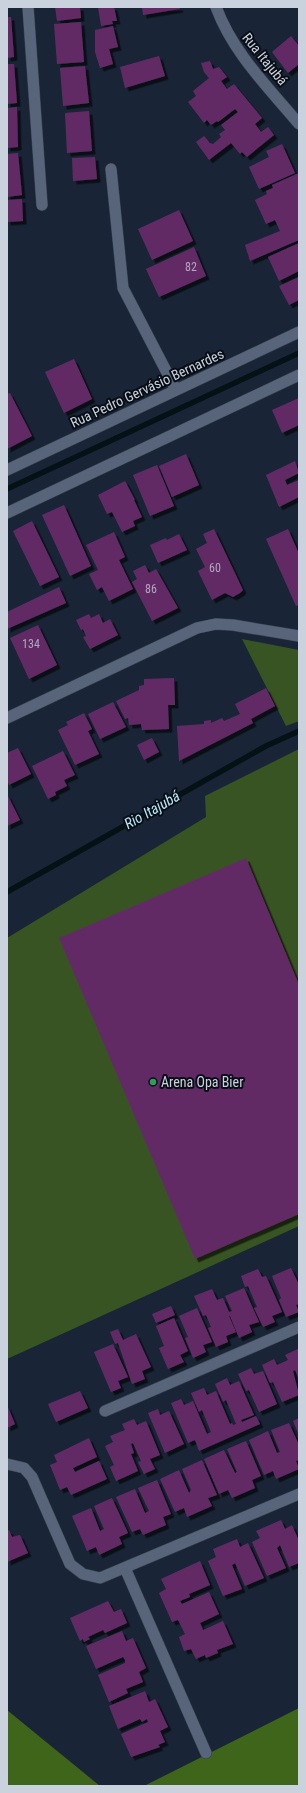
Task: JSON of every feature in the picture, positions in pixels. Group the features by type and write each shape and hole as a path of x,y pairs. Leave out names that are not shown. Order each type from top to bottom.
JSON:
{"street":[{"path":"28,7 42,205"},
{"name":"Rua Itajubá","path":"216,7 227,34 236,49 299,124"},
{"path":"111,169 123,288 176,390"},
{"name":"Rua Pedro Gervásio Bernardes","path":"7,470 299,332"},
{"path":"7,513 299,375"},
{"path":"7,718 197,628 216,624 233,625 299,636"},
{"path":"105,1411 299,1327"},
{"path":"7,1464 13,1464 24,1468 32,1477 70,1564 83,1574 100,1578 299,1494"},
{"path":"125,1568 206,1753"}],"green space":[{"path":"242,639 299,650 299,721 286,726"},
{"name":"Arena Opa Bier","path":"299,749 299,1226 7,1359 7,938 206,817 205,796"},
{"path":"299,1708 299,1786 144,1786"},
{"path":"7,1710 100,1786 7,1786"}],"building":[{"path":"55,7 80,7 81,18 57,21"},
{"path":"98,7 114,7 117,21 112,21 113,24 101,26"},
{"path":"142,7 179,7 180,9 143,15"},
{"path":"7,17 11,17 14,57 7,58"},
{"path":"81,22 84,62 57,64 54,24"},
{"path":"113,26 118,47 109,49 113,64 100,68 95,52 95,30"},
{"path":"291,36 299,46 299,64 288,73 272,52"},
{"path":"159,56 165,76 125,88 120,67"},
{"path":"210,61 213,69 219,67 227,77 221,81 227,89 234,84 262,118 255,124 261,132 268,127 274,135 247,157 242,152 240,154 231,143 209,160 196,142 204,136 210,143 213,144 221,137 219,134 225,130 221,125 238,112 235,109 218,122 217,121 211,125 207,120 204,123 188,102 196,96 193,91 209,78 204,72 201,63"},
{"path":"7,64 14,64 17,103 7,104"},
{"path":"85,66 89,103 63,106 60,68"},
{"path":"17,107 18,147 7,148 7,108"},
{"path":"89,111 92,151 67,153 65,113"},
{"path":"282,144 295,173 259,189 249,167 269,157 266,151"},
{"path":"18,153 22,195 7,197 7,154"},
{"path":"95,157 97,179 73,181 72,158"},
{"path":"299,173 299,240 250,261 245,245 280,231 275,220 266,224 255,200 267,194 266,191 273,188 272,185"},
{"path":"22,199 23,221 7,222 7,200"},
{"path":"179,210 193,241 152,260 138,229"},
{"path":"299,243 299,271 279,281 268,257"},
{"path":"194,247 206,276 159,297 146,269"},
{"path":"299,277 299,300 289,305 279,286"},
{"path":"74,359 92,399 64,413 45,372"},
{"path":"10,393 32,436 7,449 7,394"},
{"path":"299,398 299,425 282,433 272,410"},
{"path":"186,454 199,485 172,497 159,466"},
{"path":"295,461 299,473 285,480 287,485 299,480 299,497 279,507 266,475"},
{"path":"157,465 174,506 150,516 133,475"},
{"path":"125,481 142,517 133,521 135,526 122,532 112,512 107,514 98,495"},
{"path":"64,505 91,566 70,576 42,515"},
{"path":"32,521 59,577 40,586 13,531"},
{"path":"214,529 243,590 233,597 225,593 212,600 198,571 205,567 196,549 207,543 203,534"},
{"path":"288,529 299,554 299,605 296,606 266,539"},
{"path":"114,532 125,557 119,560 133,589 109,601 102,587 97,590 89,574 98,570 86,545"},
{"path":"179,534 187,550 158,563 150,545 166,538 167,540"},
{"path":"145,565 149,573 156,569 178,608 152,621 132,582 137,579 133,571"},
{"path":"59,587 66,603 7,629 7,612"},
{"path":"89,614 91,618 99,614 103,623 110,619 118,635 90,649 83,637 86,636 83,629 81,630 76,620"},
{"path":"38,625 57,665 29,679 10,638"},
{"path":"174,678 175,705 168,705 169,729 142,730 141,724 129,725 128,718 125,719 116,701 139,690 139,686 144,685 144,679"},
{"path":"266,688 275,706 251,719 253,723 179,761 177,726 204,724 204,721 211,720 211,723 222,718 224,721 240,714 235,704"},
{"path":"113,702 126,727 100,739 88,714"},
{"path":"84,713 92,729 88,731 99,754 75,765 58,730 68,725 66,722"},
{"path":"152,738 159,752 144,760 137,745"},
{"path":"18,748 31,774 9,785 7,780 7,753"},
{"path":"63,751 75,775 64,780 67,786 55,792 56,795 48,799 32,766"},
{"path":"7,794 20,820 7,826"},
{"path":"246,858 299,985 299,1214 195,1259 59,938"},
{"path":"291,1268 299,1285 299,1304 296,1305 299,1312 286,1317 279,1300 281,1298 272,1276"},
{"path":"258,1269 262,1277 266,1276 282,1312 272,1316 275,1322 263,1327 254,1308 257,1307 248,1286 245,1287 241,1276"},
{"path":"244,1288 259,1322 249,1325 252,1332 239,1338 229,1316 236,1332 226,1336 228,1342 216,1347 208,1328 211,1327 206,1315 203,1316 194,1296 212,1289 217,1300 223,1298 229,1312 232,1311 225,1296"},
{"path":"171,1306 175,1315 156,1323 152,1314"},
{"path":"197,1308 212,1342 203,1345 206,1352 193,1358 185,1338 188,1337 179,1316"},
{"path":"174,1318 188,1351 180,1355 184,1362 168,1369 159,1348 164,1346 156,1326"},
{"path":"118,1329 123,1340 136,1334 151,1367 142,1371 145,1379 132,1384 118,1343 115,1344 110,1332"},
{"path":"113,1344 128,1377 118,1381 121,1388 111,1392 94,1352"},
{"path":"298,1349 299,1379 295,1370 293,1371 299,1395 282,1402 273,1382 270,1383 262,1365 274,1359 277,1365 288,1360 285,1355"},
{"path":"251,1368 254,1374 263,1371 277,1404 259,1412 249,1390 246,1391 238,1374"},
{"path":"227,1378 230,1385 239,1381 254,1415 241,1420 242,1422 256,1416 260,1424 199,1451 195,1440 188,1443 171,1403 181,1399 184,1405 193,1401 207,1434 211,1432 202,1410 199,1412 191,1393 204,1388 207,1395 216,1391 230,1424 236,1424 226,1400 223,1402 215,1384"},
{"path":"80,1391 88,1408 56,1422 48,1404"},
{"path":"7,1405 15,1424 7,1428"},
{"path":"158,1409 160,1415 169,1411 184,1444 165,1453 148,1413"},
{"path":"299,1418 299,1435 293,1421"},
{"path":"134,1419 137,1425 146,1421 160,1455 150,1459 155,1469 144,1474 138,1462 141,1461 133,1443 131,1444 134,1453 131,1454 138,1471 116,1481 110,1467 114,1465 105,1446 113,1442 110,1436 125,1430 122,1424"},
{"path":"289,1423 299,1445 299,1460 296,1461 299,1469 276,1479 273,1471 264,1475 249,1440 268,1431 277,1453 280,1452 271,1430"},
{"path":"89,1438 97,1457 73,1468 75,1472 99,1461 107,1479 71,1495 67,1487 60,1490 50,1465 57,1462 54,1455"},
{"path":"246,1441 261,1476 252,1480 255,1488 232,1498 228,1490 219,1494 204,1459 224,1450 235,1473 237,1472 227,1449"},
{"path":"202,1460 217,1495 208,1498 212,1506 187,1517 184,1508 175,1512 160,1479 179,1470 189,1493 191,1490 182,1469"},
{"path":"157,1480 171,1514 163,1517 166,1525 143,1535 140,1529 132,1532 116,1497 135,1489 145,1513 149,1511 138,1488"},
{"path":"112,1498 128,1533 119,1537 122,1544 99,1555 96,1547 87,1551 72,1516 91,1508 100,1531 104,1529 94,1506"},
{"path":"281,1520 285,1529 292,1525 299,1541 299,1563 289,1567 280,1545 277,1548 286,1568 267,1576 252,1542 260,1538 256,1531"},
{"path":"9,1530 12,1537 20,1535 28,1553 7,1562 7,1531"},
{"path":"237,1539 240,1547 248,1543 264,1578 245,1586 235,1563 232,1565 242,1589 223,1596 208,1561 216,1557 213,1549"},
{"path":"200,1561 210,1585 189,1594 190,1597 180,1601 182,1604 209,1592 219,1614 200,1623 203,1630 223,1621 233,1644 217,1650 218,1653 206,1658 205,1655 196,1659 191,1649 184,1651 179,1637 185,1634 178,1620 172,1622 159,1593 166,1589 161,1579"},
{"path":"108,1601 114,1612 121,1609 127,1623 105,1633 103,1630 88,1637 90,1639 84,1642 83,1639 80,1641 70,1618"},
{"path":"122,1631 126,1641 133,1638 146,1668 139,1672 143,1682 126,1689 128,1693 109,1702 98,1675 125,1663 125,1660 123,1657 96,1669 86,1646"},
{"path":"145,1691 149,1702 155,1699 168,1727 160,1731 165,1742 158,1745 160,1747 131,1757 121,1734 148,1722 147,1719 142,1722 140,1719 118,1729 109,1706"}],"waterway":[{"path":"7,489 299,353"},
{"name":"Rio Itajubá","path":"7,892 266,746 299,731"}],"place":[{"name":"Arena Opa Bier","path":"153,1082"}]}
